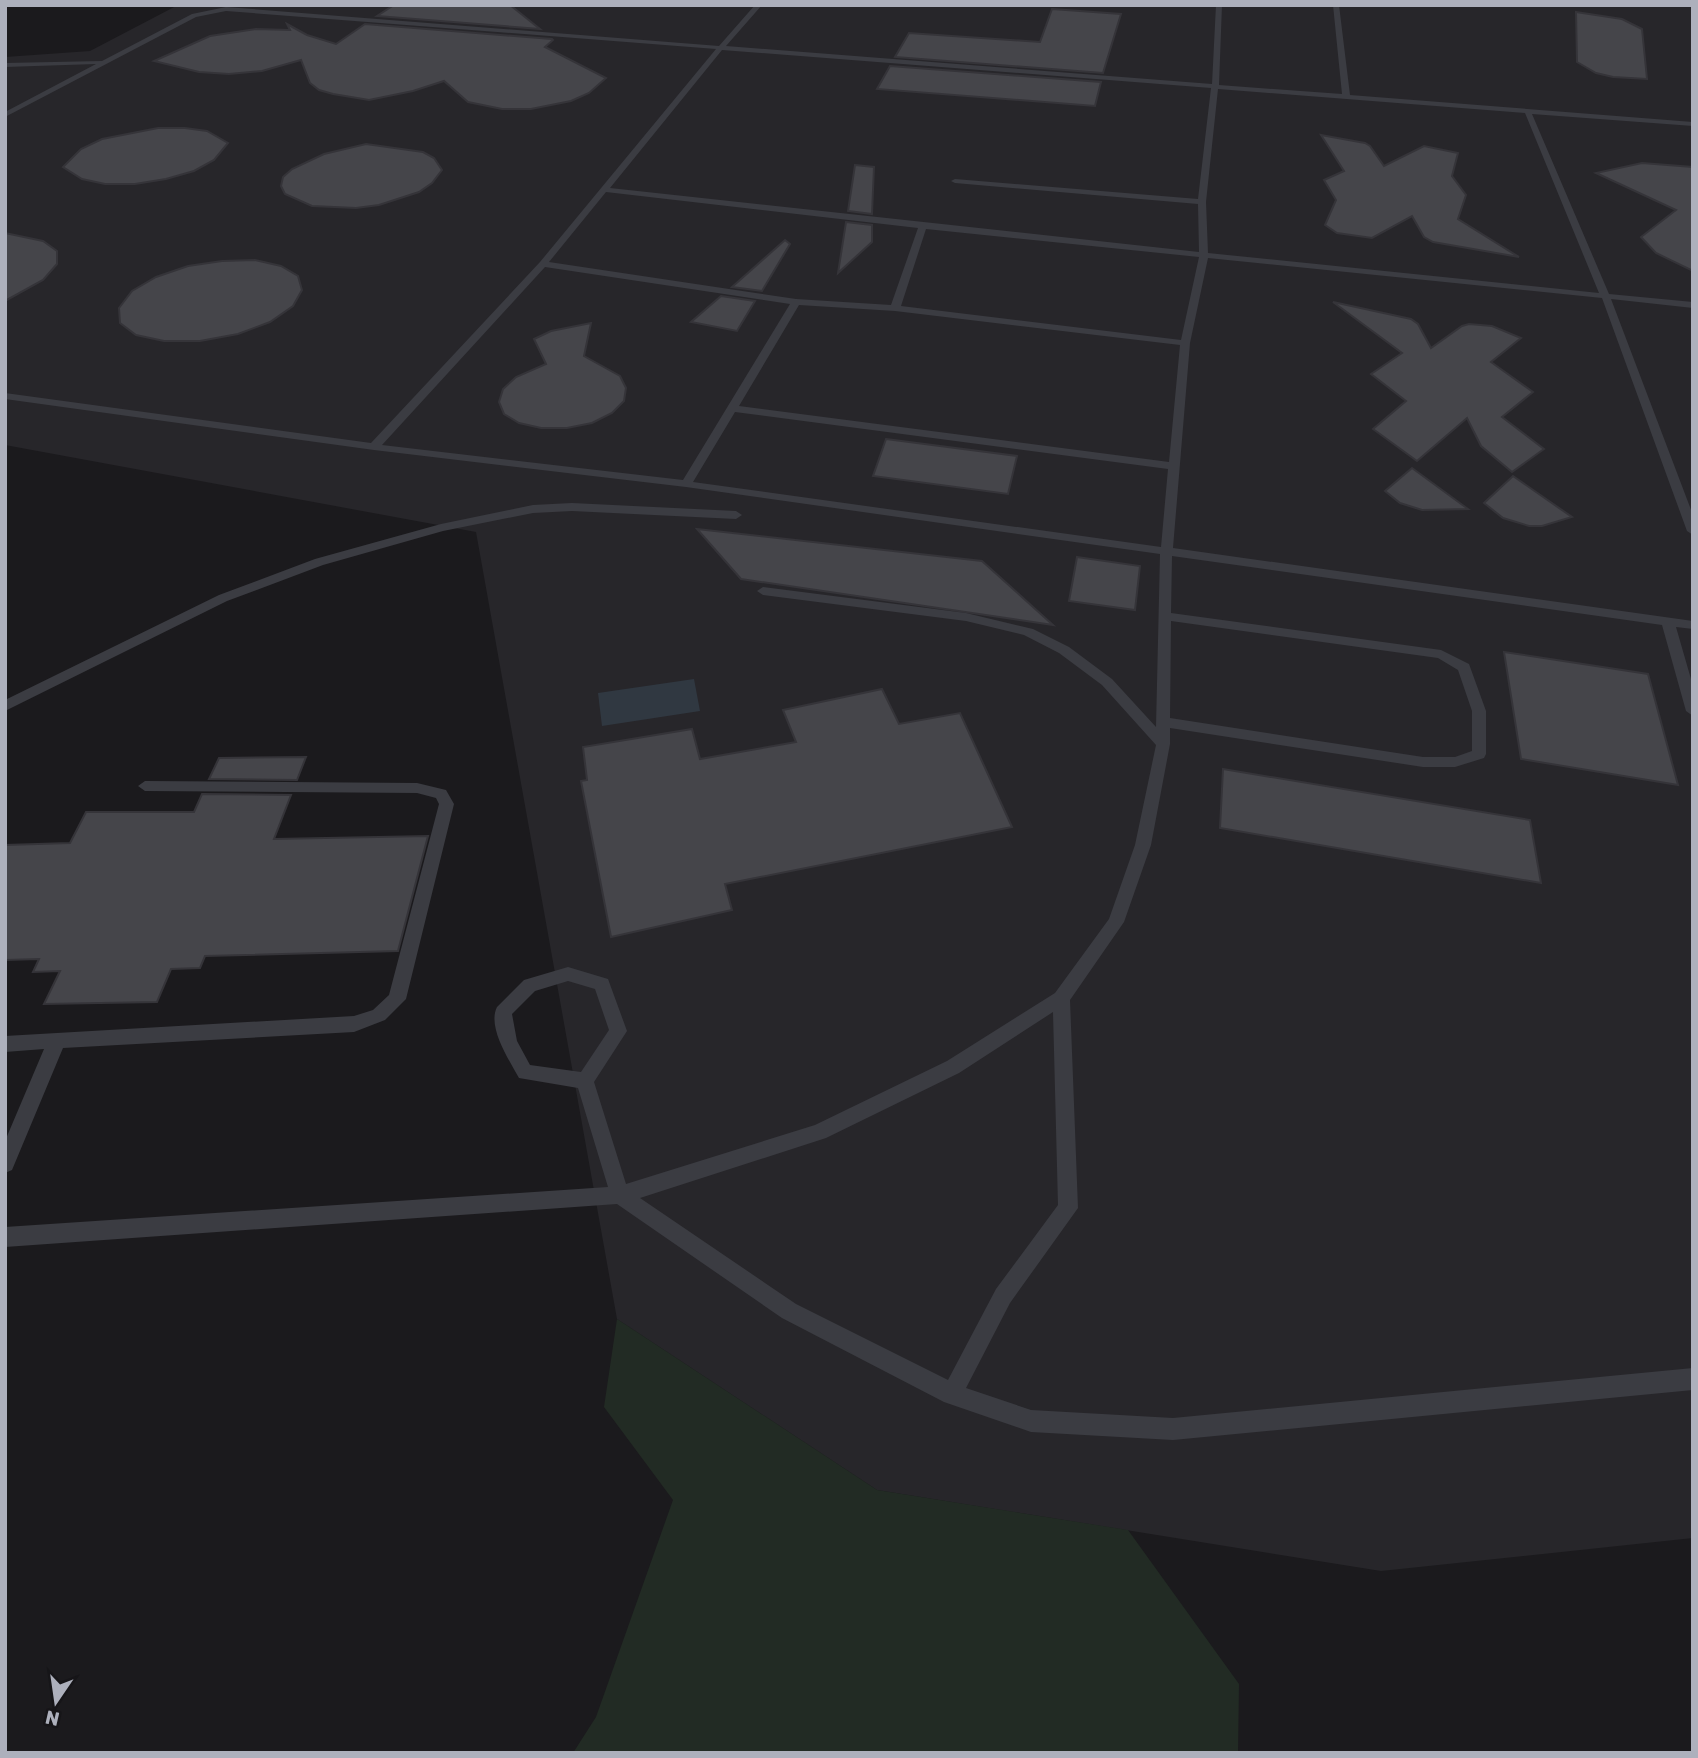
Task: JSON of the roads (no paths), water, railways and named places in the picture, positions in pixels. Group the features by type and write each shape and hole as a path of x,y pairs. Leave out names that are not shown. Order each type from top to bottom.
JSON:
{"lane":[{"path":"374,447 543,264 722,46 759,5"},
{"path":"5,1237 620,1195 819,1132 953,1067 1061,998 1116,922 1143,845 1163,744 1166,553 1185,343 1204,256 1202,202 1215,88 1219,5"},
{"path":"1336,5 1346,96"},
{"path":"5,114 194,15 226,9 1693,124"},
{"path":"5,65 106,61"},
{"path":"1528,112 1605,295 1693,531"},
{"path":"955,181 1202,202"},
{"path":"606,190 1204,256 1693,305"},
{"path":"895,307 923,226"},
{"path":"543,264 796,302 895,307 1185,343"},
{"path":"686,484 796,302"},
{"path":"5,396 374,447 686,484 1693,625"},
{"path":"732,408 1173,466"},
{"path":"5,706 223,598 319,562 440,528 533,509 572,508 736,515"},
{"path":"763,591 966,617 1028,632 1064,650 1107,682 1163,744"},
{"path":"1163,722 1423,762 1455,762 1479,754 1479,711 1465,667 1441,654 1165,616"},
{"path":"1668,623 1693,711"},
{"path":"5,1044 354,1024 379,1015 397,999 447,804 441,794 417,788 145,786"},
{"path":"568,974 602,984 618,1031 585,1081 524,1072 508,1042 503,1012 530,985 568,974"},
{"path":"952,1394 1003,1296 1068,1208 1061,998"},
{"path":"5,1164 56,1043"},
{"path":"585,1081 620,1195 789,1311 952,1394 1031,1421 1173,1429 1693,1379"}]}
